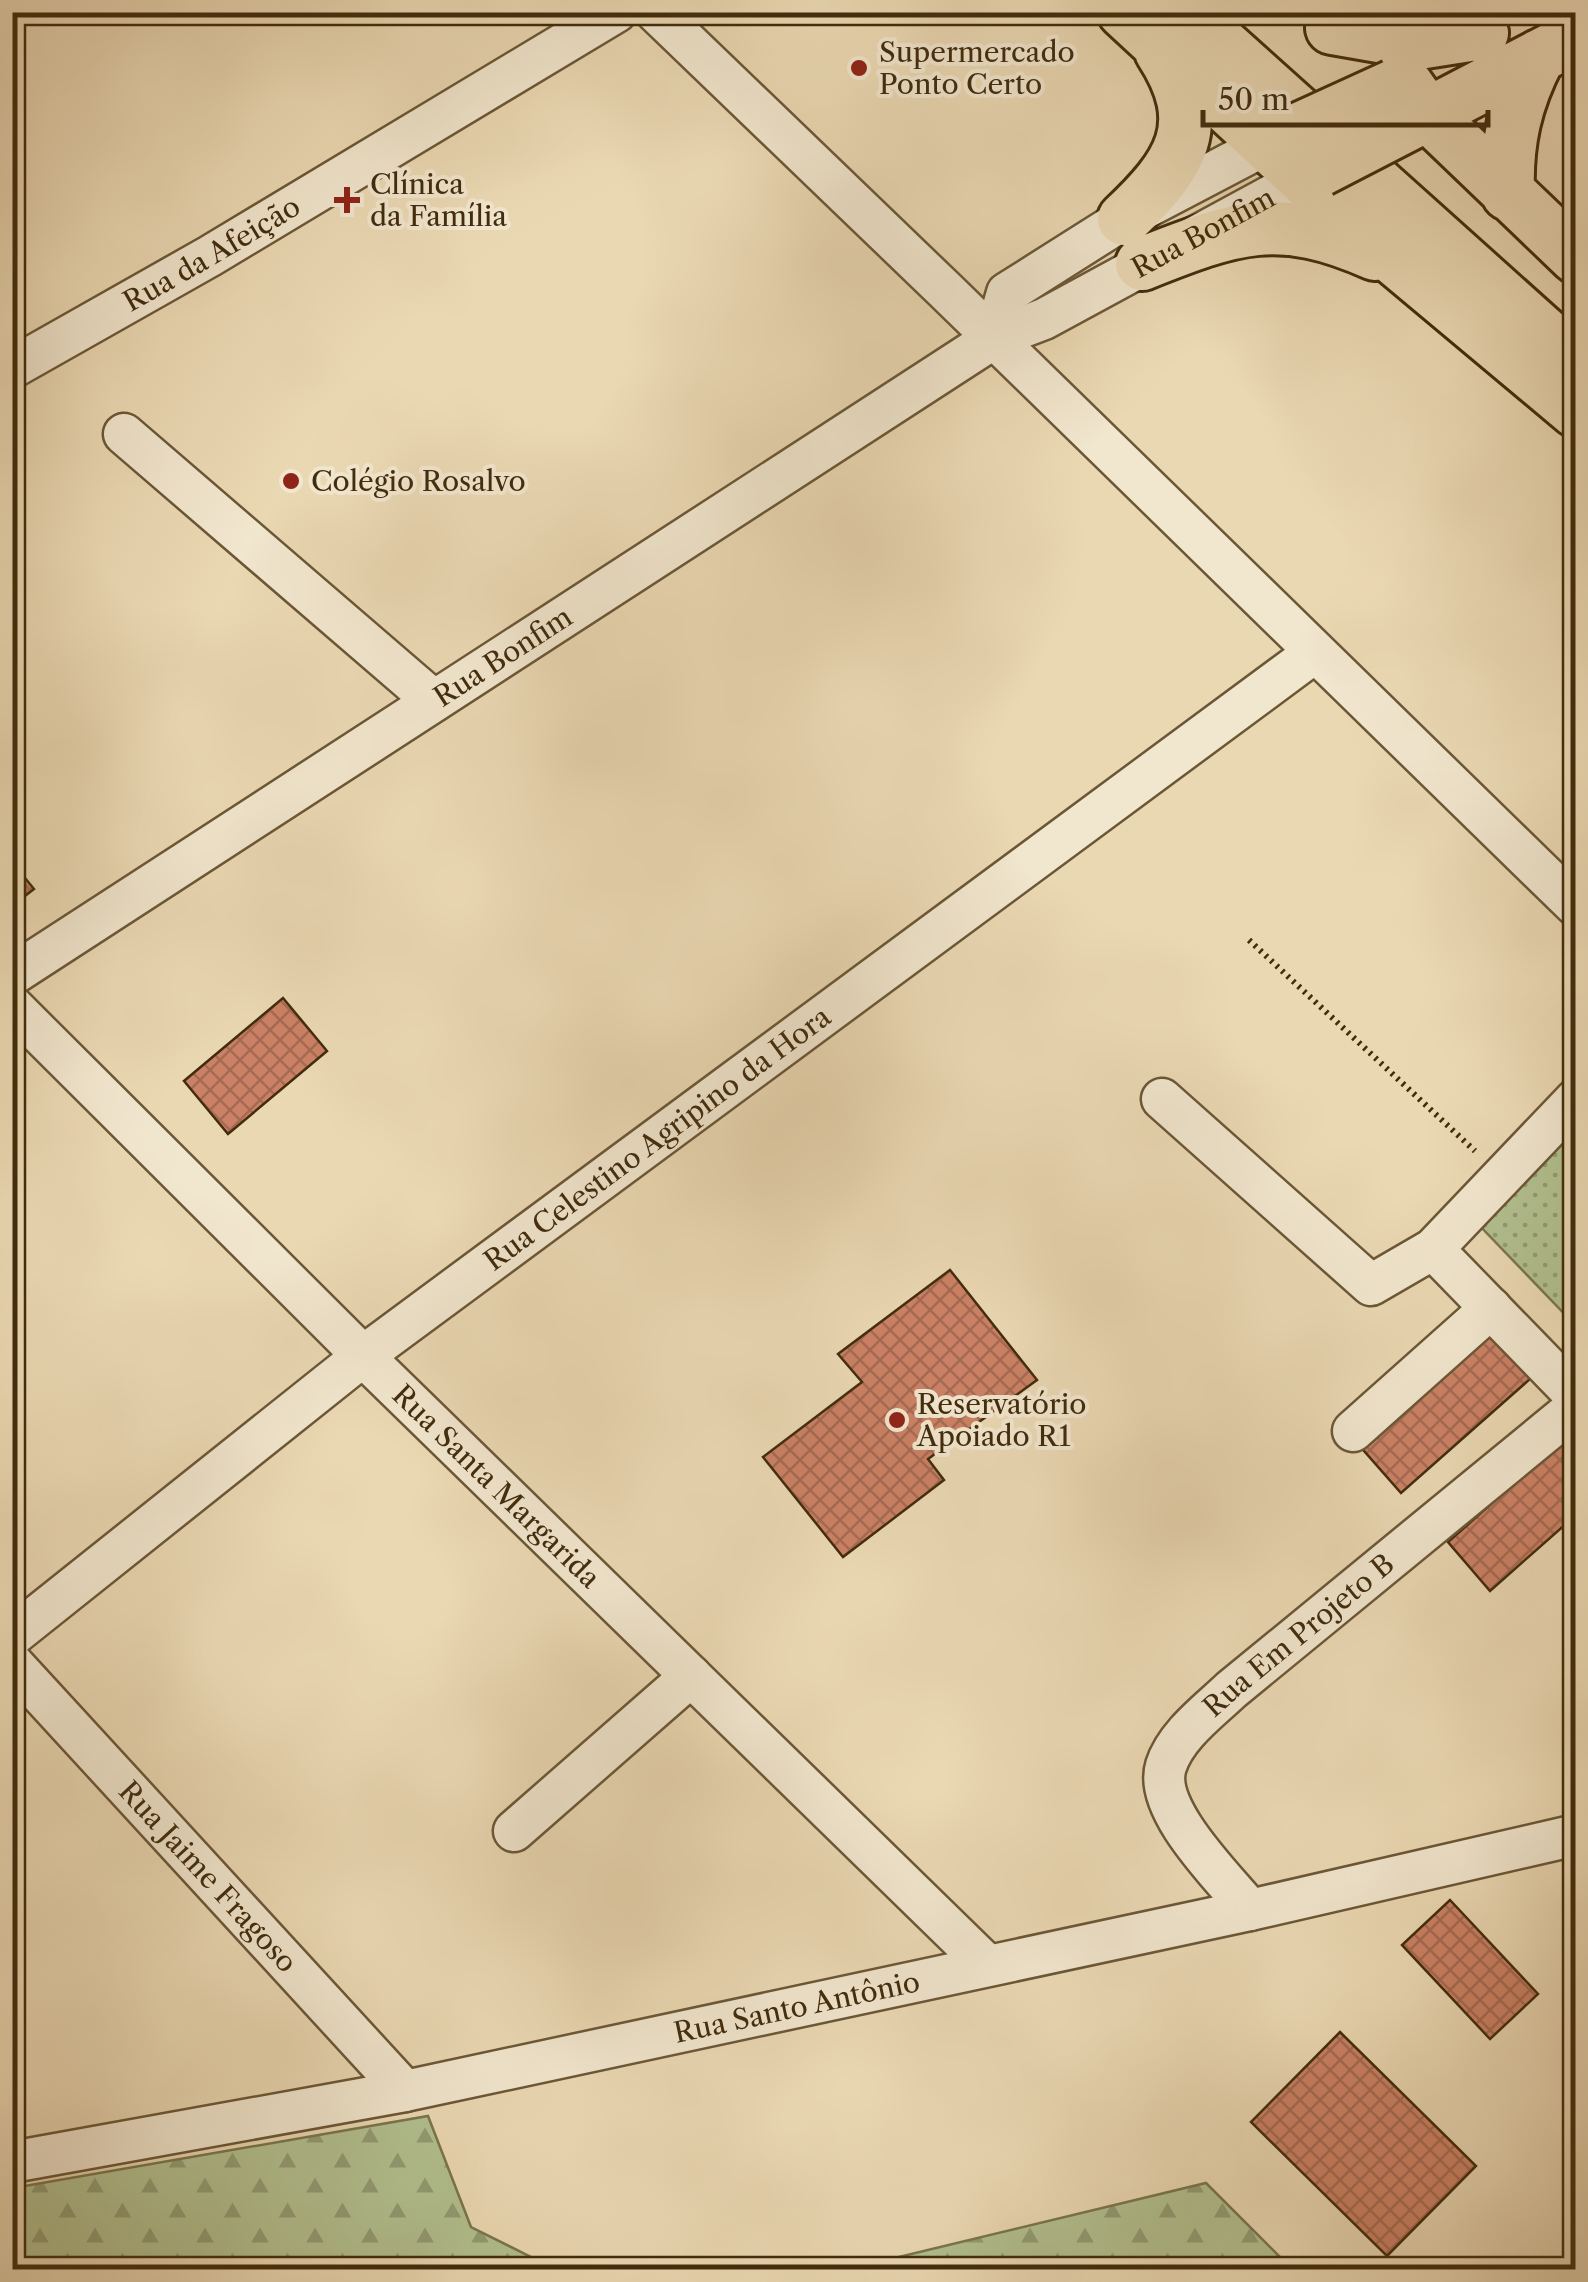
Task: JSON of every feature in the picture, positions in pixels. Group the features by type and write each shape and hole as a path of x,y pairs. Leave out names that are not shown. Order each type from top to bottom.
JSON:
{"main road":[{"path":"1233,12 1576,318"},
{"path":"1321,20 1418,43 1513,30"},
{"path":"1321,20 1344,46 1350,69 1353,136 1403,266"},
{"path":"1155,22 1353,136 1508,194 1576,257"},
{"path":"1133,241 1182,147 1184,102 1155,22"},
{"path":"1155,22 1576,362"},
{"path":"1353,136 1513,30"},
{"path":"1508,194 1507,158 1522,88 1513,30"},
{"path":"1133,241 1266,226 1348,242 1403,266 1576,411"}],"street":[{"name":"Rua da Afeição","path":"12,368 210,256 616,12"},
{"path":"656,12 1576,906"},
{"name":"Rua Bonfim","path":"12,975 994,338 1044,319 1133,241 1353,136"},
{"path":"124,434 434,702"},
{"name":"Rua Celestino Agripino da Hora","path":"12,1636 363,1356 1314,653"},
{"name":"Rua Santa Margarida","path":"12,1006 363,1356 986,1964"},
{"path":"1162,1098 1371,1285 1434,1248 1576,1099"},
{"path":"1434,1248 1576,1396"},
{"path":"1353,1431 1492,1308"},
{"name":"Rua Em Projeto B","path":"1250,1910 1172,1812 1162,1787 1166,1765 1185,1734 1232,1690 1576,1407"},
{"name":"Rua Jaime Fragoso","path":"12,1663 405,2090"},
{"path":"514,1831 691,1676"},
{"name":"Rua Santo Antônio","path":"12,2162 405,2090 1250,1910 1576,1835"}],"path":[{"path":"1249,940 1502,1176"}],"green space":[{"path":"1575,1130 1575,1325 1480,1226"},
{"path":"428,2116 471,2227 555,2269 13,2269 13,2188"},
{"path":"1206,2183 1292,2269 849,2269"}],"building":[{"path":"12,862 34,889 12,906"},
{"path":"283,998 327,1051 228,1134 184,1081"},
{"name":"Reservatório Apoiado R1","path":"950,1270 1037,1380 928,1459 944,1480 843,1557 763,1457 862,1382 838,1354"},
{"path":"1487,1330 1530,1379 1401,1493 1358,1444"},
{"path":"1576,1429 1576,1515 1490,1591 1448,1542"},
{"path":"1450,1900 1538,1994 1490,2039 1402,1945"},
{"path":"1340,2032 1476,2166 1387,2256 1251,2122"}],"place":[{"name":"Supermercado Ponto Certo","path":"859,68"},
{"name":"Clínica da Família","path":"347,200"},
{"name":"Colégio Rosalvo","path":"291,481"},
{"name":"Reservatório Apoiado R1","path":"897,1420"}]}
